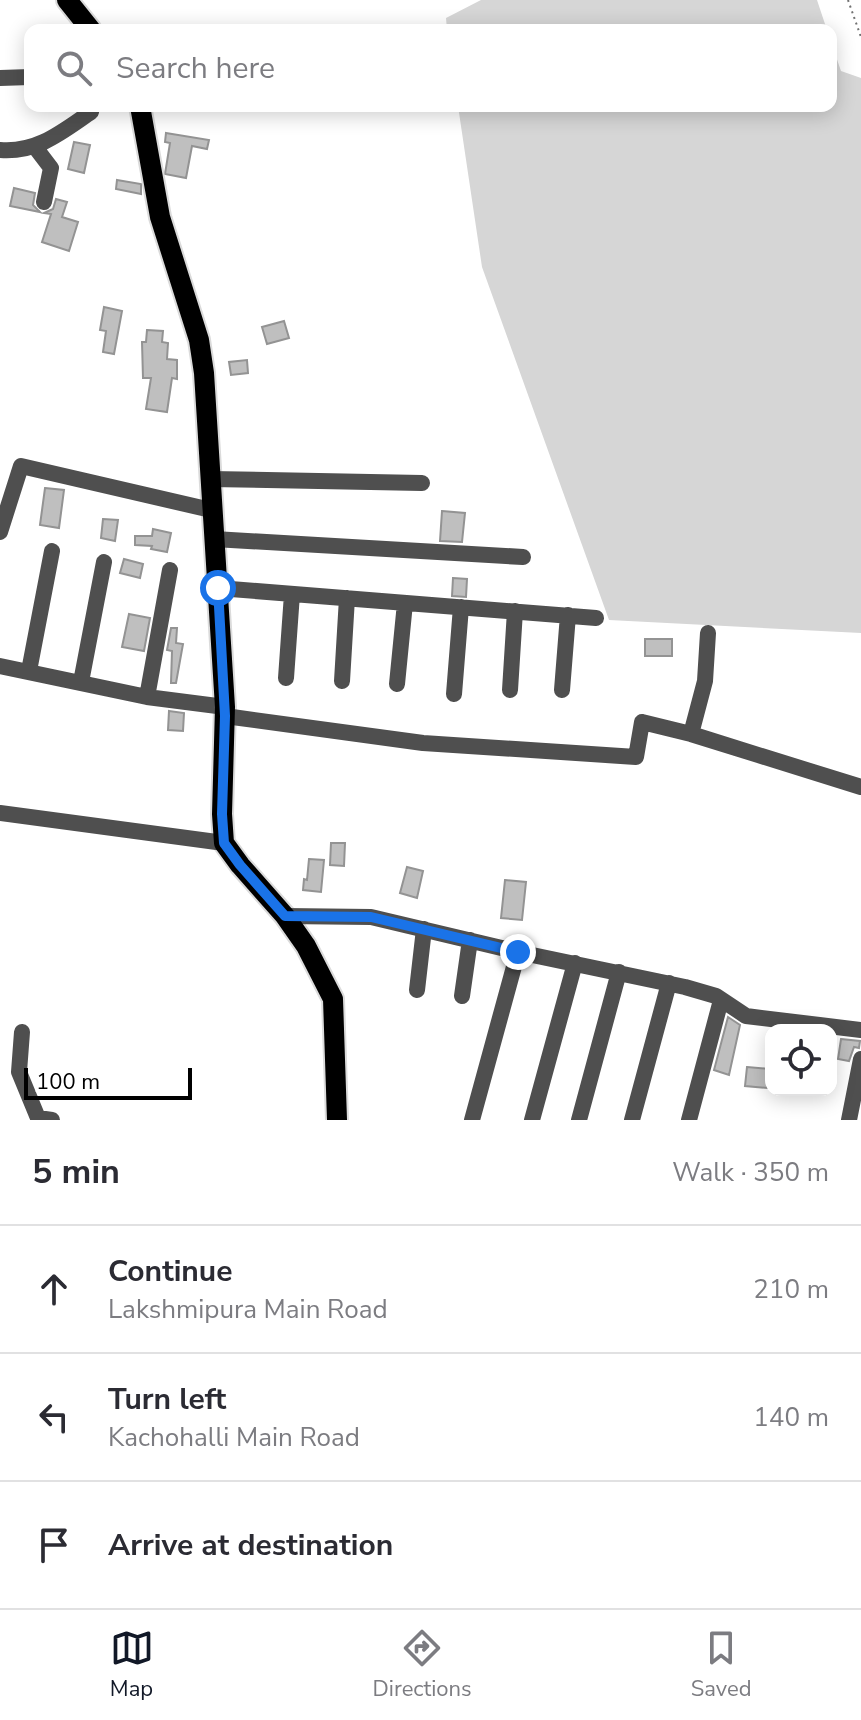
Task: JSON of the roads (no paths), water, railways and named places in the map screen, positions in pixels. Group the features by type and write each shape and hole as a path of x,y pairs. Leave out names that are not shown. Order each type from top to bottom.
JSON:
{"main road":[{"path":"67,0 86,24"},
{"path":"141,112 160,217 199,340 204,373 225,712 224,843 285,916 313,958 333,999 337,1120"}],"street":[{"path":"0,78 24,77"},
{"path":"0,150 35,147 91,112"},
{"path":"35,147 51,168 44,202"},
{"path":"0,532 21,466 211,510"},
{"path":"210,479 422,483"},
{"path":"214,539 523,557"},
{"path":"29,671 52,551"},
{"path":"81,682 104,562"},
{"path":"147,697 170,570"},
{"path":"218,588 596,618"},
{"path":"286,678 292,594"},
{"path":"342,681 347,598"},
{"path":"397,684 405,603"},
{"path":"454,694 461,607"},
{"path":"510,690 515,611"},
{"path":"562,690 568,615"},
{"path":"691,734 705,681 708,633"},
{"path":"0,666 225,712 423,743 636,757 642,722 691,734 861,787"},
{"path":"0,813 224,843"},
{"path":"285,916 371,917 669,983 716,996 746,1016 861,1030"},
{"path":"417,990 424,929"},
{"path":"462,996 470,940"},
{"path":"472,1120 518,952"},
{"path":"532,1120 575,963"},
{"path":"579,1120 619,972"},
{"path":"632,1120 669,983"},
{"path":"689,1120 721,1000"},
{"path":"22,1032 19,1072 38,1118 52,1120"},
{"path":"849,1120 861,1059"}]}
